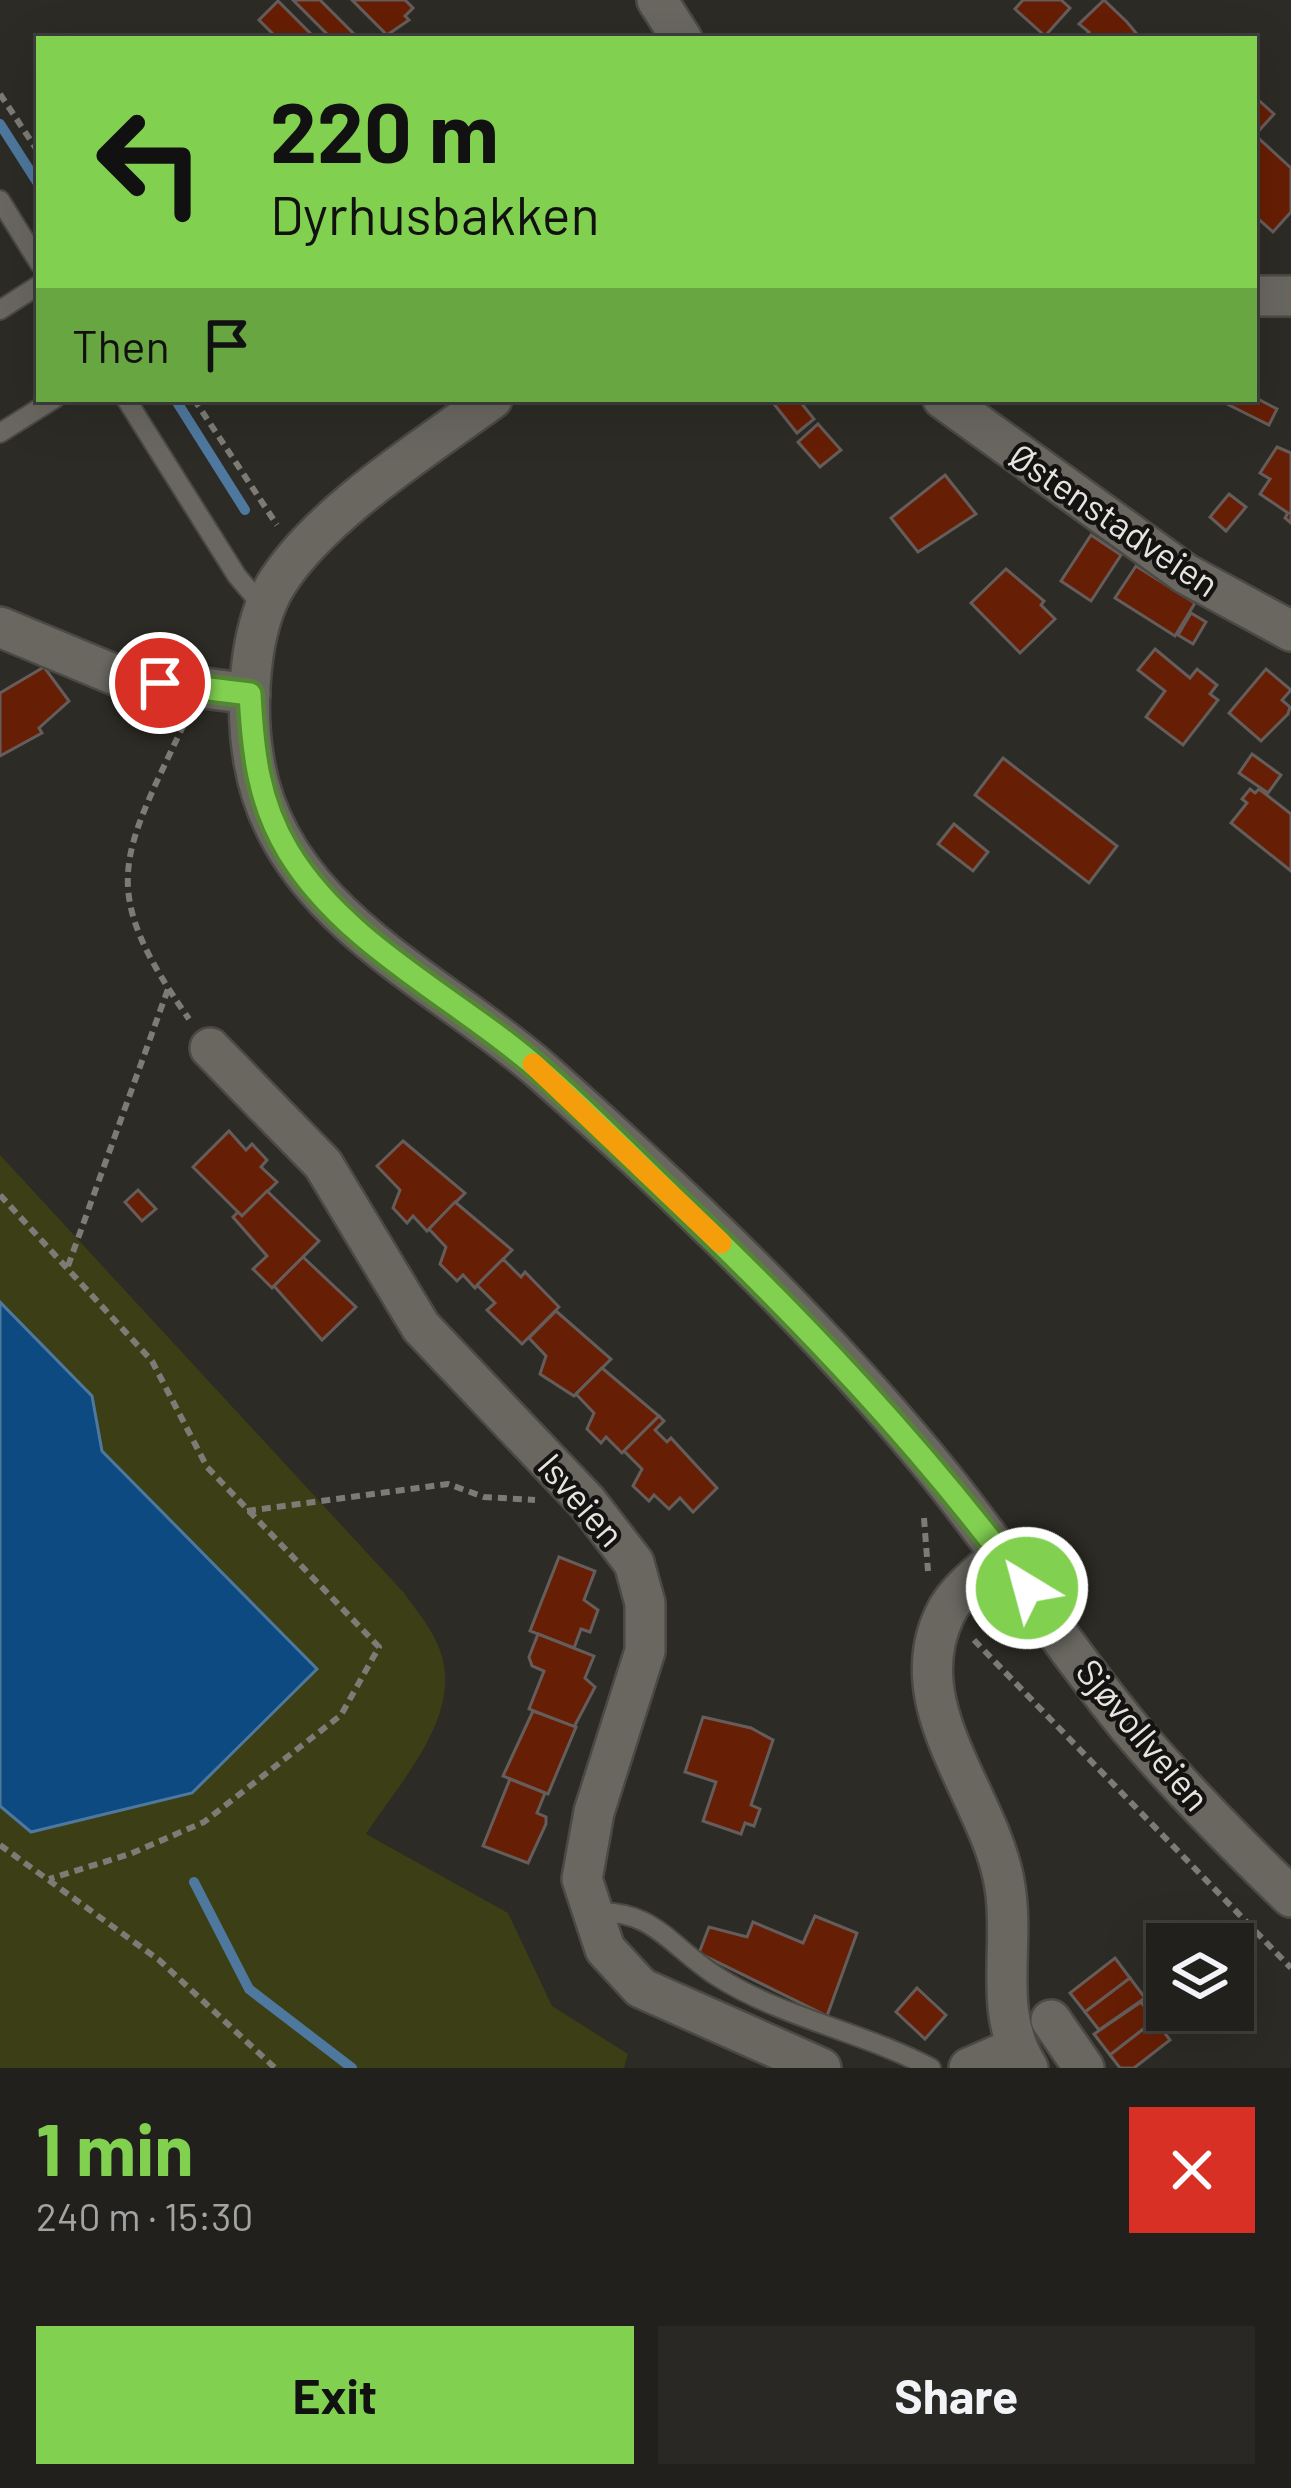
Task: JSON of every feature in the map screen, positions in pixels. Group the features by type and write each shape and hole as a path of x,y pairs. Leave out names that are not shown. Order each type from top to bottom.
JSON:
{"street":[{"path":"657,0 680,36"},
{"path":"1257,296 1291,296"},
{"path":"280,583 353,502 488,402"},
{"name":"Østenstadveien","path":"962,403 1006,449 1186,574 1291,631"},
{"name":"Sjøvollveien","path":"280,583 250,694 253,758 262,795 287,851 325,902 542,1072 820,1338 919,1449 1128,1726 1291,1897"},
{"path":"0,627 120,677 250,694"},
{"name":"Isveien","path":"210,1048 323,1164 421,1327 586,1502 634,1563 645,1603 645,1651 594,1812 582,1879 605,1949 641,1988 820,2068"},
{"path":"969,2068 1022,2058 1004,2001 1005,1887 986,1825 945,1736 935,1691 934,1647 946,1612 1002,1554"},
{"path":"1051,2020 1084,2068"}],"lane":[{"path":"0,200 36,258"},
{"path":"0,310 36,287"},
{"path":"0,434 49,402"},
{"path":"128,402 237,576 280,583"},
{"path":"592,1913 620,1910 642,1918 719,1978 931,2068"}],"path":[{"path":"0,94 36,148"},
{"path":"195,402 280,583"},
{"path":"200,688 134,829 126,878 127,904 140,939 210,1048"},
{"path":"68,1266 168,989"},
{"path":"0,1195 152,1361 207,1467 379,1647 341,1714 204,1822 130,1854 50,1879"},
{"path":"248,1511 448,1484 484,1497 586,1502"},
{"path":"924,1515 929,1581 946,1612 1291,1968"},
{"path":"0,1845 159,1960 274,2068"}],"green space":[{"path":"0,1155 405,1594 425,1623 444,1667 438,1718 427,1743 366,1834 508,1913 552,2006 628,2054 624,2068 0,2068 0,1806 31,1832 317,1669 102,1451 92,1396 0,1302"}],"water":[{"path":"0,1302 92,1396 102,1451 317,1669 192,1793 31,1832 0,1806"}],"building":[{"path":"293,0 320,0 356,36 329,36"},
{"path":"352,0 405,0 413,8 405,16 409,20 387,35"},
{"path":"1023,0 1061,0 1070,8 1045,36 1015,9"},
{"path":"1104,0 1139,36 1085,36 1089,32 1079,24"},
{"path":"278,1 313,36 275,36 259,20"},
{"path":"1257,99 1274,114 1257,133"},
{"path":"1257,137 1291,168 1291,212 1273,232 1257,218"},
{"path":"1257,399 1277,409 1269,425 1227,404"},
{"path":"772,402 800,402 814,419 797,433"},
{"path":"818,424 841,450 820,467 798,442"},
{"path":"1277,447 1291,453 1291,523 1285,518 1288,513 1260,494 1270,479 1260,473"},
{"path":"945,475 976,514 918,552 891,518"},
{"path":"1229,494 1246,507 1226,531 1210,517"},
{"path":"1091,535 1121,555 1091,601 1061,581"},
{"path":"1136,566 1195,603 1175,636 1115,598"},
{"path":"1006,569 1044,601 1041,605 1055,619 1020,653 971,603"},
{"path":"1191,613 1206,622 1193,644 1178,635"},
{"path":"1155,649 1190,678 1197,669 1217,685 1210,694 1218,700 1183,745 1146,717 1165,691 1138,670"},
{"path":"44,667 69,701 39,728 42,733 0,756 0,693"},
{"path":"1266,669 1291,690 1282,700 1290,707 1261,741 1229,713"},
{"path":"1252,754 1281,775 1268,793 1239,773"},
{"path":"1003,758 1117,846 1089,883 975,795"},
{"path":"1250,789 1255,793 1259,789 1291,814 1291,871 1231,823 1247,803 1242,799"},
{"path":"954,824 988,852 973,871 938,844"},
{"path":"229,1131 246,1150 252,1144 267,1160 261,1167 277,1182 242,1216 193,1167"},
{"path":"403,1141 465,1193 427,1231 413,1216 407,1223 393,1208 400,1190 377,1166"},
{"path":"138,1190 156,1209 142,1221 125,1202"},
{"path":"267,1191 319,1241 272,1288 253,1269 267,1256 233,1217 238,1212 242,1216"},
{"path":"455,1202 512,1250 475,1288 463,1275 457,1281 440,1264 446,1247 429,1229"},
{"path":"303,1257 356,1307 322,1340 274,1286"},
{"path":"503,1259 521,1277 525,1272 559,1307 522,1344 487,1310 495,1303 477,1285"},
{"path":"556,1311 611,1359 574,1396 540,1374 546,1356 529,1338"},
{"path":"602,1368 659,1416 622,1453 606,1437 601,1443 587,1429 594,1413 576,1394"},
{"path":"659,1416 664,1421 655,1430 667,1442 671,1438 717,1488 693,1512 680,1498 669,1509 654,1495 649,1501 633,1486 642,1469 624,1451"},
{"path":"559,1557 595,1571 584,1600 598,1610 590,1632 581,1629 574,1648 530,1631"},
{"path":"538,1634 594,1656 585,1678 595,1687 574,1727 529,1709 544,1671 532,1666 529,1657"},
{"path":"533,1711 576,1727 548,1794 503,1776"},
{"path":"703,1717 751,1728 773,1740 751,1805 760,1809 754,1826 745,1823 741,1834 703,1821 716,1782 685,1772"},
{"path":"510,1779 545,1793 537,1813 546,1817 546,1824 528,1863 483,1846"},
{"path":"815,1916 857,1933 827,2016 699,1953 709,1927 747,1937 753,1922 803,1943"},
{"path":"1115,1958 1130,1978 1085,2012 1070,1993"},
{"path":"1130,1978 1145,1998 1099,2030 1085,2012"},
{"path":"917,1988 946,2015 925,2039 896,2012"},
{"path":"1141,2002 1146,2008 1146,2027 1110,2055 1094,2034"},
{"path":"1146,2027 1146,2031 1163,2031 1170,2040 1134,2068 1120,2068 1110,2055"}],"waterway":[{"path":"0,124 36,180"},
{"path":"177,402 245,510"},
{"path":"194,1882 249,1989 352,2068"}],"slow traffic":[{"path":"533,1064 721,1243"}],"route":[{"path":"160,683 250,694 253,758 262,795 287,851 325,902 542,1072 820,1338 919,1449 1027,1588"}]}
